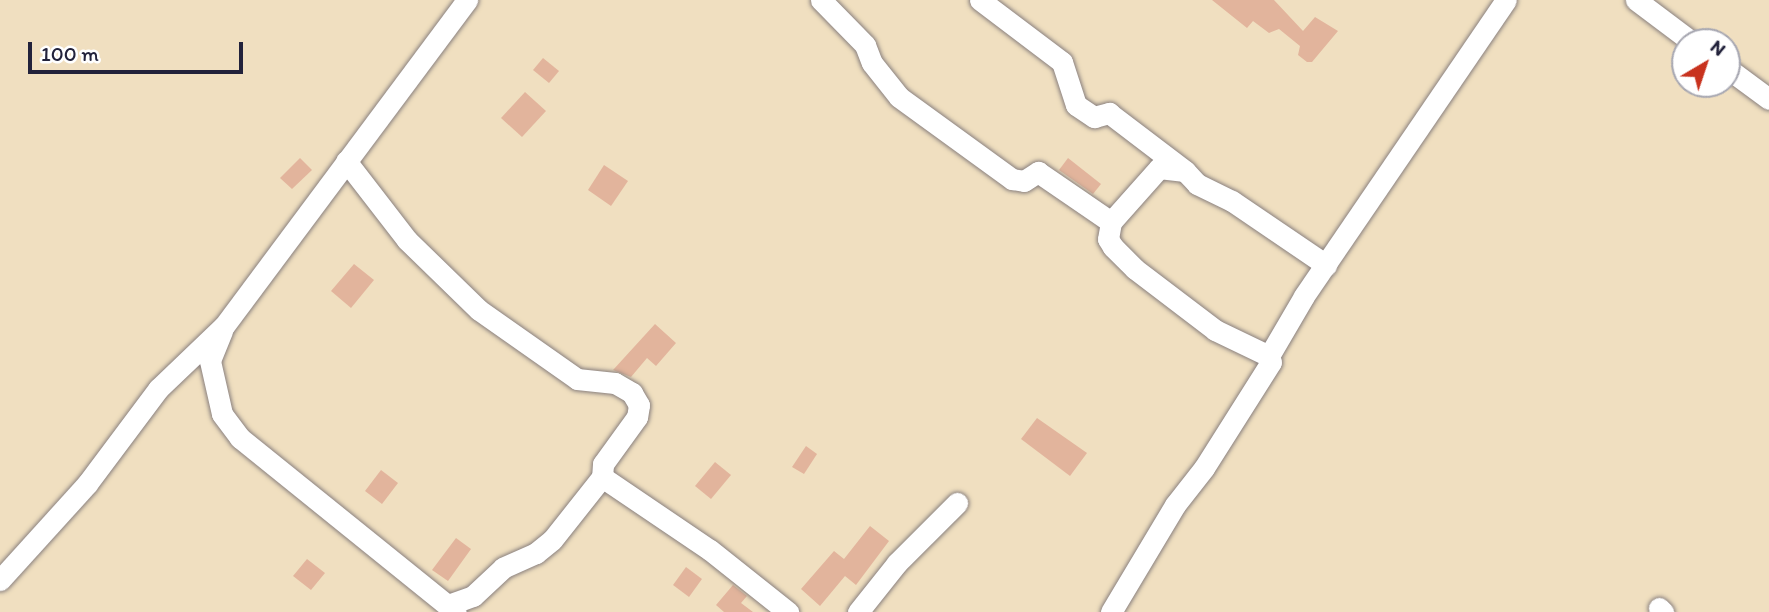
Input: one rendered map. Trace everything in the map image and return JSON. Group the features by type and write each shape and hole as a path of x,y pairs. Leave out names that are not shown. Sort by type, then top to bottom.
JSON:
{"street":[{"path":"0,580 79,494 158,388 224,326 467,0"},
{"path":"821,0 865,44 872,63 899,97 1012,179 1024,181 1038,172 1111,222"},
{"path":"980,0 1062,62 1076,105 1094,117 1109,113 1185,171 1197,184 1232,201 1326,265"},
{"path":"1269,356 1326,265 1506,0"},
{"path":"1636,0 1673,28"},
{"path":"1741,78 1769,99"},
{"path":"224,326 210,361 222,414 240,438 452,609 472,596 503,568 536,553 579,510 602,477 608,454 637,416 639,405 632,393 615,383 577,379 479,310 407,240 346,161"},
{"path":"1111,612 1175,505 1225,437 1271,362 1269,356 1215,330 1135,269 1112,247 1111,222 1159,168 1185,171"},
{"path":"602,477 710,550 788,612"},
{"path":"858,612 897,563 957,503"}],"building":[{"path":"1212,0 1274,0 1303,31 1315,17 1338,31 1312,62 1307,62 1298,55 1300,46 1279,29 1269,33 1253,21 1247,28"},
{"path":"543,58 559,71 549,83 533,70"},
{"path":"525,92 546,111 522,137 501,118"},
{"path":"300,158 312,170 292,189 280,178"},
{"path":"1068,158 1101,184 1093,194 1059,170"},
{"path":"604,165 628,181 611,206 588,190"},
{"path":"354,264 374,280 351,308 331,291"},
{"path":"655,324 676,343 656,366 647,358 631,377 613,370"},
{"path":"1037,418 1087,453 1070,476 1021,439"},
{"path":"806,446 817,454 804,474 792,467"},
{"path":"715,462 731,475 711,499 695,486"},
{"path":"381,470 398,483 382,504 365,491"},
{"path":"870,526 889,541 856,585 845,576 820,606 801,589 834,551 844,559"},
{"path":"456,538 471,549 448,581 432,570"},
{"path":"307,559 325,573 311,590 293,576"},
{"path":"686,567 702,579 689,597 673,585"},
{"path":"733,585 747,596 741,603 753,612 724,612 716,605"}]}
